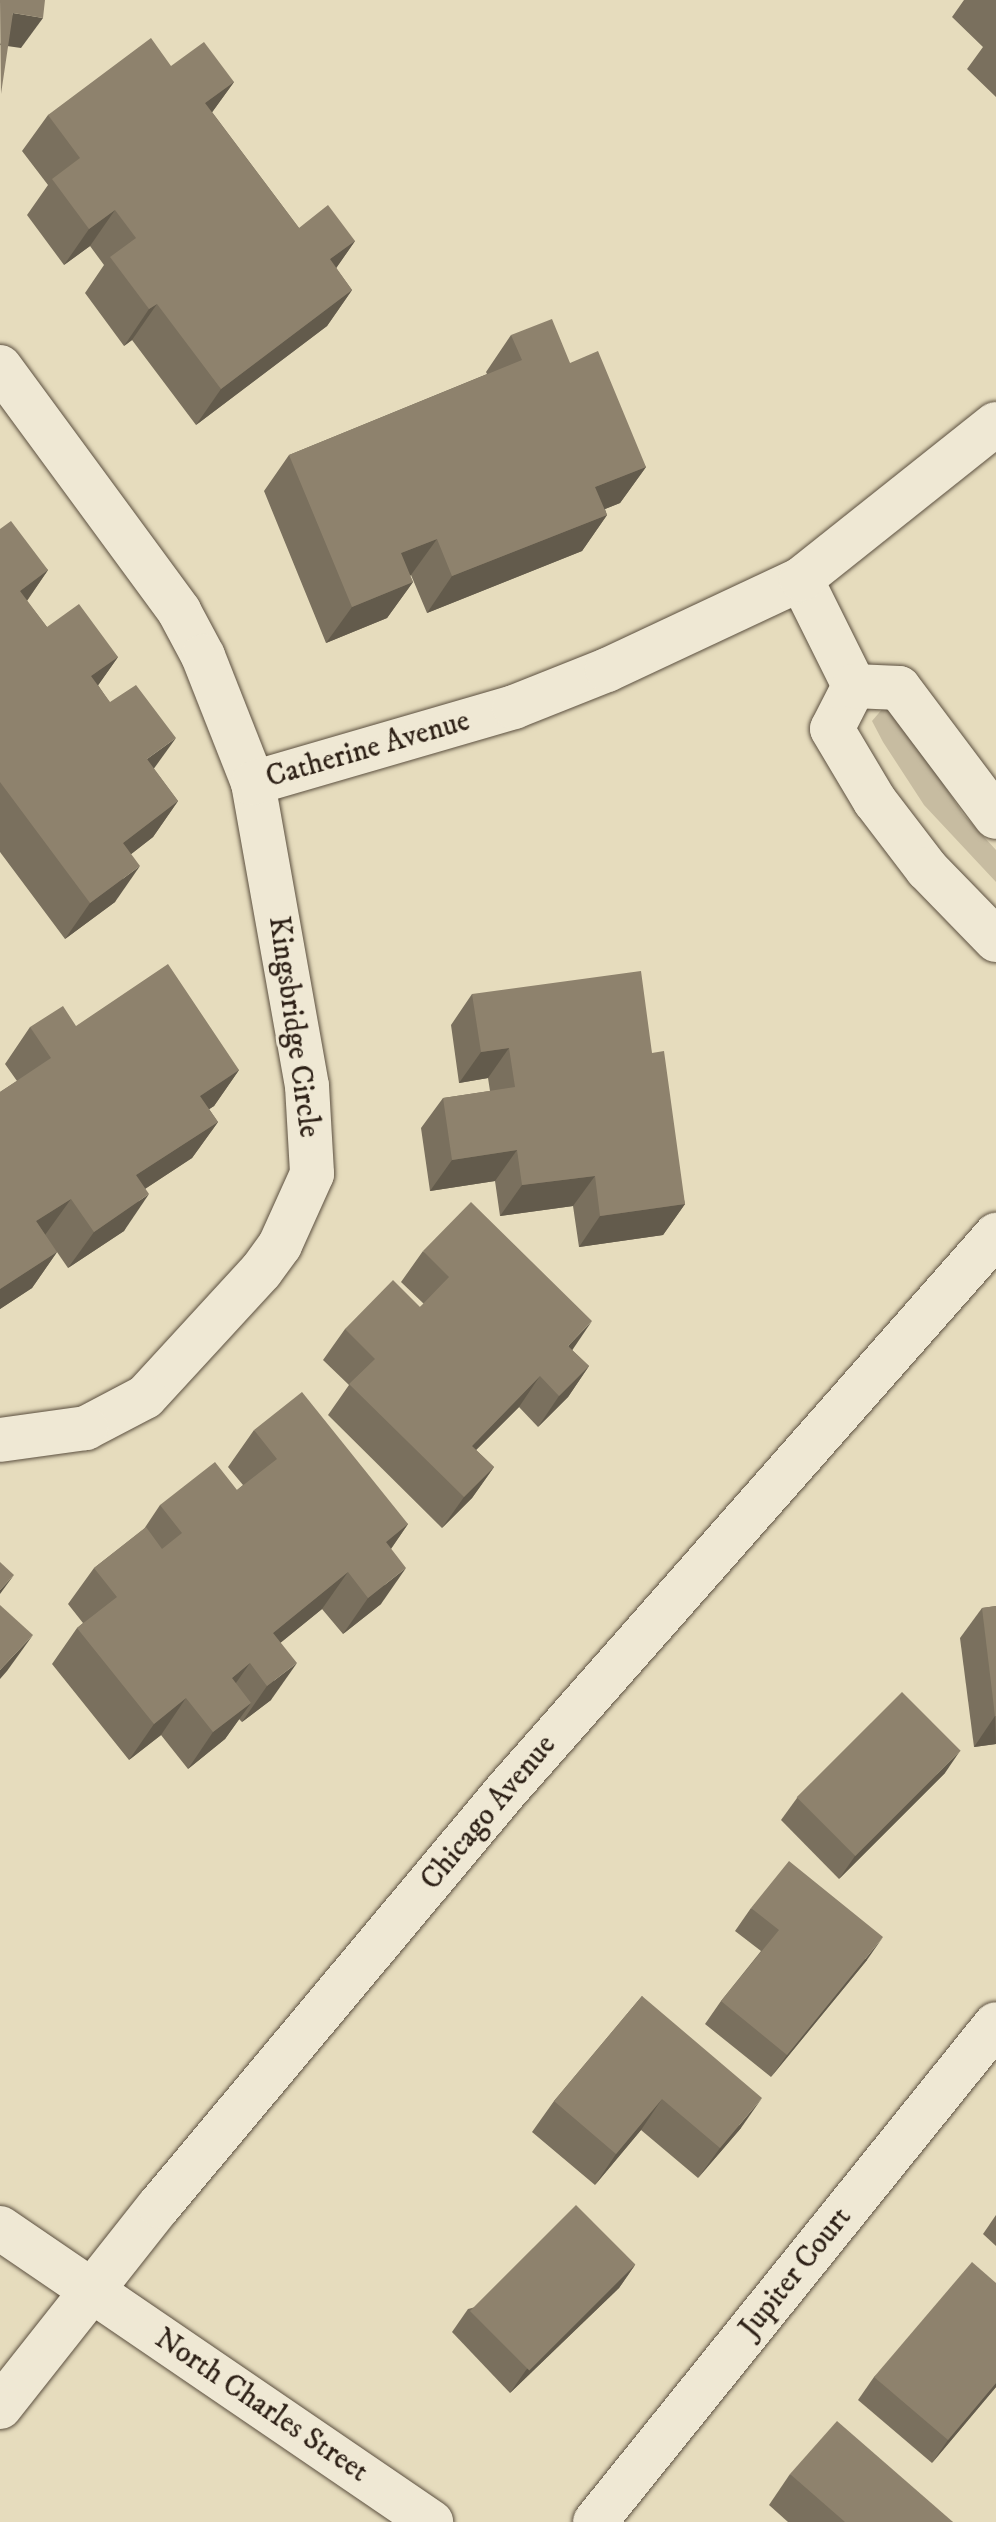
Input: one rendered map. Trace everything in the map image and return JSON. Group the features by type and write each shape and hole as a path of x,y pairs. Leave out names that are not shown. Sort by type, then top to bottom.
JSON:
{"street":[{"name":"Catherine Avenue","path":"0,367 179,611 203,656 253,783 514,707 607,670 801,579 996,424"},
{"path":"801,579 854,686"},
{"path":"854,686 899,688 996,817"},
{"path":"854,686 832,729 875,801 927,869 996,940"},
{"name":"Kingsbridge Circle","path":"0,1440 86,1428 145,1397 261,1271 280,1245 312,1174 307,1086 253,783"},
{"name":"Chicago Avenue","path":"0,2407 92,2289 505,1792 996,1235"},
{"name":"Jupiter Court","path":"595,2522 996,2024"},
{"name":"North Charles Street","path":"0,2228 431,2522"}],"shaded area":[{"path":"884,707 897,713 963,814 996,850 996,882 924,805 883,742 872,721"}],"building":[{"path":"0,0 45,0 43,18 13,13 1,94"},
{"path":"151,38 171,66 204,42 234,82 205,103 299,228 328,205 355,241 330,259 352,290 221,389 157,304 149,309 110,257 136,238 115,210 89,229 52,179 80,158 48,115"},
{"path":"552,319 570,363 598,351 646,467 595,487 607,515 452,576 437,539 401,553 413,582 352,607 289,455 522,360 511,335"},
{"path":"11,521 48,570 20,591 47,627 79,604 118,657 91,676 110,702 136,685 176,738 147,759 178,801 123,843 140,866 90,903 0,782 0,529"},
{"path":"168,964 239,1070 200,1096 218,1122 136,1175 149,1194 94,1232 71,1199 36,1221 57,1252 0,1289 0,1092 51,1058 30,1027 63,1006 76,1026"},
{"path":"641,971 652,1053 664,1051 685,1204 600,1216 595,1176 522,1185 517,1150 452,1160 443,1098 515,1087 509,1048 481,1052 472,994"},
{"path":"471,1202 592,1321 568,1346 589,1366 559,1396 540,1376 472,1446 494,1467 464,1497 349,1384 375,1359 345,1329 393,1280 420,1307 449,1277 423,1251"},
{"path":"302,1392 408,1524 386,1542 406,1568 368,1598 348,1572 273,1633 297,1663 267,1686 250,1663 232,1678 251,1703 213,1732 186,1698 154,1724 77,1628 117,1597 94,1568 146,1527 162,1549 182,1533 160,1505 215,1462 237,1490 277,1459 254,1430"},
{"path":"0,1562 14,1575 0,1590"},
{"path":"0,1605 33,1635 0,1670"},
{"path":"996,1606 996,1716 995,1716 982,1608"},
{"path":"902,1692 961,1751 855,1856 797,1797"},
{"path":"789,1861 883,1937 787,2055 721,2001 779,1930 751,1908"},
{"path":"642,1996 762,2098 720,2148 662,2099 616,2154 554,2101"},
{"path":"576,2205 635,2264 529,2370 470,2311"},
{"path":"972,2262 996,2283 996,2383 948,2440 874,2377"},
{"path":"837,2421 953,2522 845,2522 790,2474"}]}
